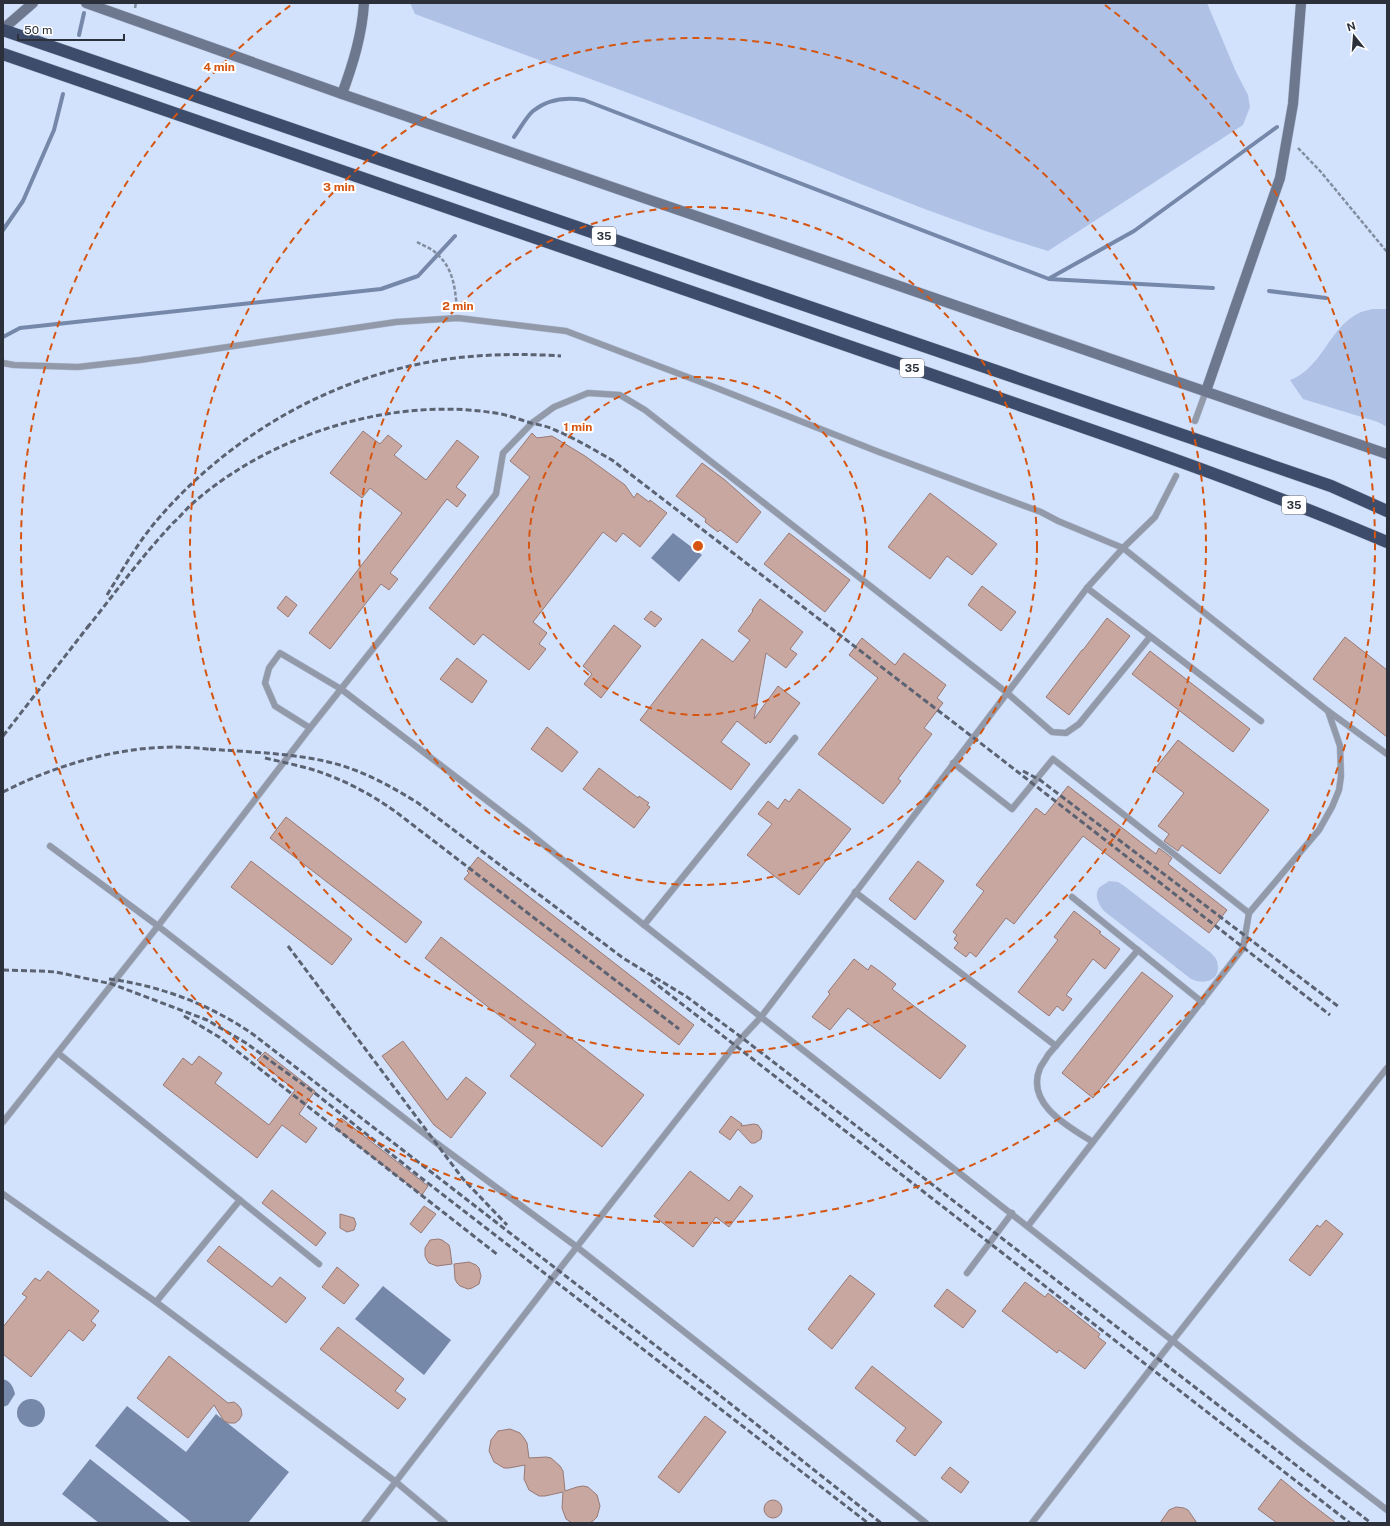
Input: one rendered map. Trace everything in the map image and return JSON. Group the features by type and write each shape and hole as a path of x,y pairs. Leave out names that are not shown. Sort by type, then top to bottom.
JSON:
{"highway":[{"name":"35","path":"3,29 1269,464 1331,486 1387,511"},
{"name":"35","path":"3,54 625,267 1200,468 1387,542"}],"street":[{"path":"3,29 33,3"},
{"path":"86,3 342,94 1387,454"},
{"path":"342,94 358,42 363,19 364,3"},
{"path":"1206,391 1280,178 1293,104 1301,3"}],"lane":[{"path":"3,363 14,365 78,367 148,359 396,322 458,318 566,331 879,452 1041,512 1058,521 1123,548 1328,711 1387,754"},
{"path":"1195,421 1206,391"},
{"path":"3,1122 158,926 310,728 496,494 503,453 538,419 554,407 588,393 620,395 645,410 1006,692 1052,732 1066,733 1079,724 1150,637"},
{"path":"364,1523 735,1045 761,1017 1006,692 1087,588 1123,548 1155,517 1176,476"},
{"path":"1087,588 1261,721"},
{"path":"310,728 275,706 265,683 269,668 280,653 341,689 528,832 644,925 1012,1213 1300,1443 1387,1510"},
{"path":"1028,1226 1243,948 1249,913 1319,830 1332,807 1339,790 1341,776 1340,746 1328,711"},
{"path":"644,925 795,738"},
{"path":"953,763 1012,809 1053,759 1249,913"},
{"path":"50,846 158,926 434,1142 577,1247 926,1523"},
{"path":"855,892 1056,1046"},
{"path":"1072,897 1202,1002"},
{"path":"1093,1142 1052,1114 1041,1099 1037,1085 1040,1069 1056,1046 1138,950"},
{"path":"58,1053 319,1264"},
{"path":"1032,1523 1387,1068"},
{"path":"3,1194 156,1302 396,1482 445,1523"},
{"path":"156,1302 240,1200"},
{"path":"967,1273 1012,1213"}],"path":[{"path":"1286,143 1298,148 1321,172 1387,252"},
{"path":"417,242 438,254 449,268 455,286 458,318"}],"shaded area":[{"path":"410,3 1207,3 1236,72 1248,95 1250,107 1243,125 1048,251 1011,240 939,214 673,110 415,14"},
{"path":"1373,309 1387,309 1387,427 1378,422 1303,399 1290,380 1311,366 1341,327 1350,318 1361,312"},
{"path":"673,533 702,555 679,582 651,558"},
{"path":"1109,881 1118,882 1123,885 1211,953 1216,959 1218,967 1215,976 1209,981 1204,982 1191,979 1104,911 1100,906 1097,893 1100,887"},
{"path":"383,1286 451,1340 424,1375 355,1319"},
{"path":"3,1379 11,1384 15,1394 8,1405 3,1407"},
{"path":"31,1399 41,1403 45,1413 41,1423 31,1427 21,1423 17,1413 21,1403"},
{"path":"127,1406 186,1452 216,1414 289,1472 248,1523 192,1523 95,1446"},
{"path":"90,1459 171,1523 99,1523 62,1494"}],"building":[{"path":"363,431 380,444 388,435 402,446 394,455 426,480 457,440 479,457 456,487 466,495 457,507 447,499 390,573 398,579 389,590 381,584 330,649 309,633 402,513 370,488 362,498 330,473"},
{"path":"532,433 537,438 552,436 585,456 625,485 634,498 637,493 649,502 650,500 667,513 640,547 623,533 616,542 603,532 533,622 547,633 539,644 546,649 529,670 483,634 474,645 429,608 530,477 510,461"},
{"path":"702,463 725,480 761,512 737,543 720,530 718,532 705,522 706,519 676,496"},
{"path":"930,493 997,544 972,575 947,556 930,579 888,547"},
{"path":"789,533 850,580 825,612 764,564"},
{"path":"982,586 1016,612 1001,631 968,605"},
{"path":"286,596 297,605 288,617 277,608"},
{"path":"760,599 803,632 790,649 797,654 786,668 766,653 754,719 778,686 800,703 770,743 768,741 766,744 737,721 721,742 750,764 731,790 640,720 702,639 733,662 750,640 738,631"},
{"path":"651,611 662,619 655,627 644,619"},
{"path":"1107,618 1130,636 1069,715 1046,697"},
{"path":"614,625 641,646 601,698 584,684 592,674 583,666"},
{"path":"1345,637 1387,670 1387,737 1313,679"},
{"path":"862,638 895,665 904,653 946,685 937,698 943,703 924,728 932,734 898,779 901,781 883,804 818,754 878,678 849,655"},
{"path":"1150,651 1250,729 1233,752 1132,674"},
{"path":"457,658 487,681 472,703 440,679"},
{"path":"547,727 578,752 562,772 531,749"},
{"path":"1178,740 1269,810 1220,874 1182,845 1178,851 1164,841 1169,834 1158,826 1184,793 1154,770"},
{"path":"599,768 638,798 639,796 649,803 647,805 650,807 634,828 583,789"},
{"path":"1068,786 1156,854 1159,848 1172,858 1168,864 1227,910 1209,933 1083,836 1014,924 1006,918 976,957 970,952 966,957 954,948 958,943 954,939 957,935 953,932 984,891 976,885 1036,808 1045,815"},
{"path":"799,789 851,829 799,895 747,855 772,824 758,814 768,801 778,809 785,799 789,802"},
{"path":"286,817 422,922 406,943 270,838"},
{"path":"478,857 694,1025 679,1045 464,879 469,873 467,871"},
{"path":"251,861 352,939 332,965 231,887"},
{"path":"918,861 944,881 915,920 889,899"},
{"path":"1074,911 1120,949 1105,969 1093,959 1066,995 1072,999 1063,1011 1057,1006 1049,1016 1018,992 1058,940 1054,937"},
{"path":"441,937 644,1095 602,1147 510,1076 536,1044 425,958"},
{"path":"854,959 868,970 871,965 882,973 896,984 892,989 966,1046 940,1079 848,1008 830,1030 812,1017 830,994 828,992"},
{"path":"1142,972 1173,996 1093,1098 1062,1073"},
{"path":"403,1041 447,1100 466,1077 486,1093 451,1138 434,1125 382,1056"},
{"path":"265,1052 315,1091 299,1114 317,1128 306,1143 282,1125 257,1158 163,1085 183,1058 192,1065 199,1056 222,1073 215,1083 269,1125 295,1090 257,1060"},
{"path":"731,1116 742,1124 741,1126 754,1124 758,1125 762,1131 761,1139 755,1143 751,1143 738,1129 730,1140 719,1132"},
{"path":"341,1118 428,1186 422,1195 334,1127"},
{"path":"690,1171 729,1201 740,1186 753,1196 729,1227 716,1217 693,1247 654,1216"},
{"path":"272,1190 326,1233 316,1246 262,1203"},
{"path":"424,1206 436,1214 421,1233 410,1224"},
{"path":"340,1214 354,1218 356,1224 354,1230 347,1232 340,1228"},
{"path":"1326,1220 1343,1234 1310,1276 1289,1260 1317,1225 1320,1227"},
{"path":"438,1239 449,1245 452,1264 437,1266 429,1263 427,1260 425,1256 425,1248 430,1240"},
{"path":"219,1246 272,1287 280,1277 306,1298 286,1323 207,1261"},
{"path":"469,1262 479,1268 481,1276 479,1284 468,1289 457,1283 455,1279 454,1264"},
{"path":"337,1267 359,1285 344,1304 322,1287"},
{"path":"48,1271 99,1311 91,1321 96,1325 83,1341 69,1330 31,1377 3,1354 3,1327 27,1297 22,1294 35,1278 40,1281"},
{"path":"850,1275 875,1294 832,1349 808,1329"},
{"path":"1025,1282 1045,1297 1048,1293 1100,1334 1098,1337 1106,1343 1085,1369 1059,1350 1057,1353 1002,1311"},
{"path":"947,1289 976,1311 963,1328 934,1306"},
{"path":"338,1327 404,1379 395,1391 406,1399 398,1409 320,1349"},
{"path":"169,1356 228,1403 234,1402 238,1405 241,1409 242,1415 239,1420 235,1423 224,1421 214,1405 188,1438 137,1398"},
{"path":"872,1366 942,1422 915,1456 896,1441 906,1428 855,1388"},
{"path":"705,1416 726,1432 679,1493 658,1477"},
{"path":"510,1429 520,1433 524,1438 527,1443 529,1458 551,1458 560,1466 563,1471 565,1491 583,1486 588,1487 597,1495 600,1506 597,1517 593,1521 589,1523 572,1523 566,1519 562,1508 563,1492 539,1496 529,1490 524,1479 525,1465 504,1468 494,1462 489,1451 491,1440 498,1431"},
{"path":"950,1467 969,1482 961,1493 941,1478"},
{"path":"1281,1479 1336,1523 1277,1523 1258,1509"},
{"path":"769,1500 777,1500 782,1505 780,1516 777,1518 769,1518 764,1513 764,1505"},
{"path":"1176,1507 1188,1510 1197,1523 1160,1523 1169,1510"}],"waterway":[{"path":"79,35 84,13"},
{"path":"3,230 23,201 54,130 63,94"},
{"path":"514,137 528,116 539,107 551,101 557,100 584,100 1049,279 1213,288"},
{"path":"1050,278 1134,231 1277,127"},
{"path":"3,337 20,328 381,289 418,276 455,236"},
{"path":"1269,291 1326,298"}],"railway":[{"path":"107,595 144,537 158,519 190,486 224,456 261,429 301,406 342,387 386,372 430,362 497,355 561,356"},
{"path":"87,628 150,548 193,503 225,478 260,457 298,439 338,425 378,415 420,410 461,409 501,414 546,427 562,433 612,460 996,755 1330,1015"},
{"path":"3,736 90,624"},
{"path":"3,792 53,770 106,755 160,747 187,747 214,750"},
{"path":"210,749 282,754 335,764 369,776 418,803 623,958 687,997 741,1037 1371,1523"},
{"path":"265,758 305,767 328,775 355,787 388,806 679,1029"},
{"path":"1023,771 1040,780 1339,1007"},
{"path":"288,946 463,1179 507,1225"},
{"path":"3,970 56,972 112,984 207,1020 246,1043 316,1094 420,1177 868,1523"},
{"path":"109,979 148,986 185,998 238,1024 254,1035 713,1390 881,1523"},
{"path":"651,980 1350,1523"},
{"path":"184,1016 219,1037 498,1255"}]}
